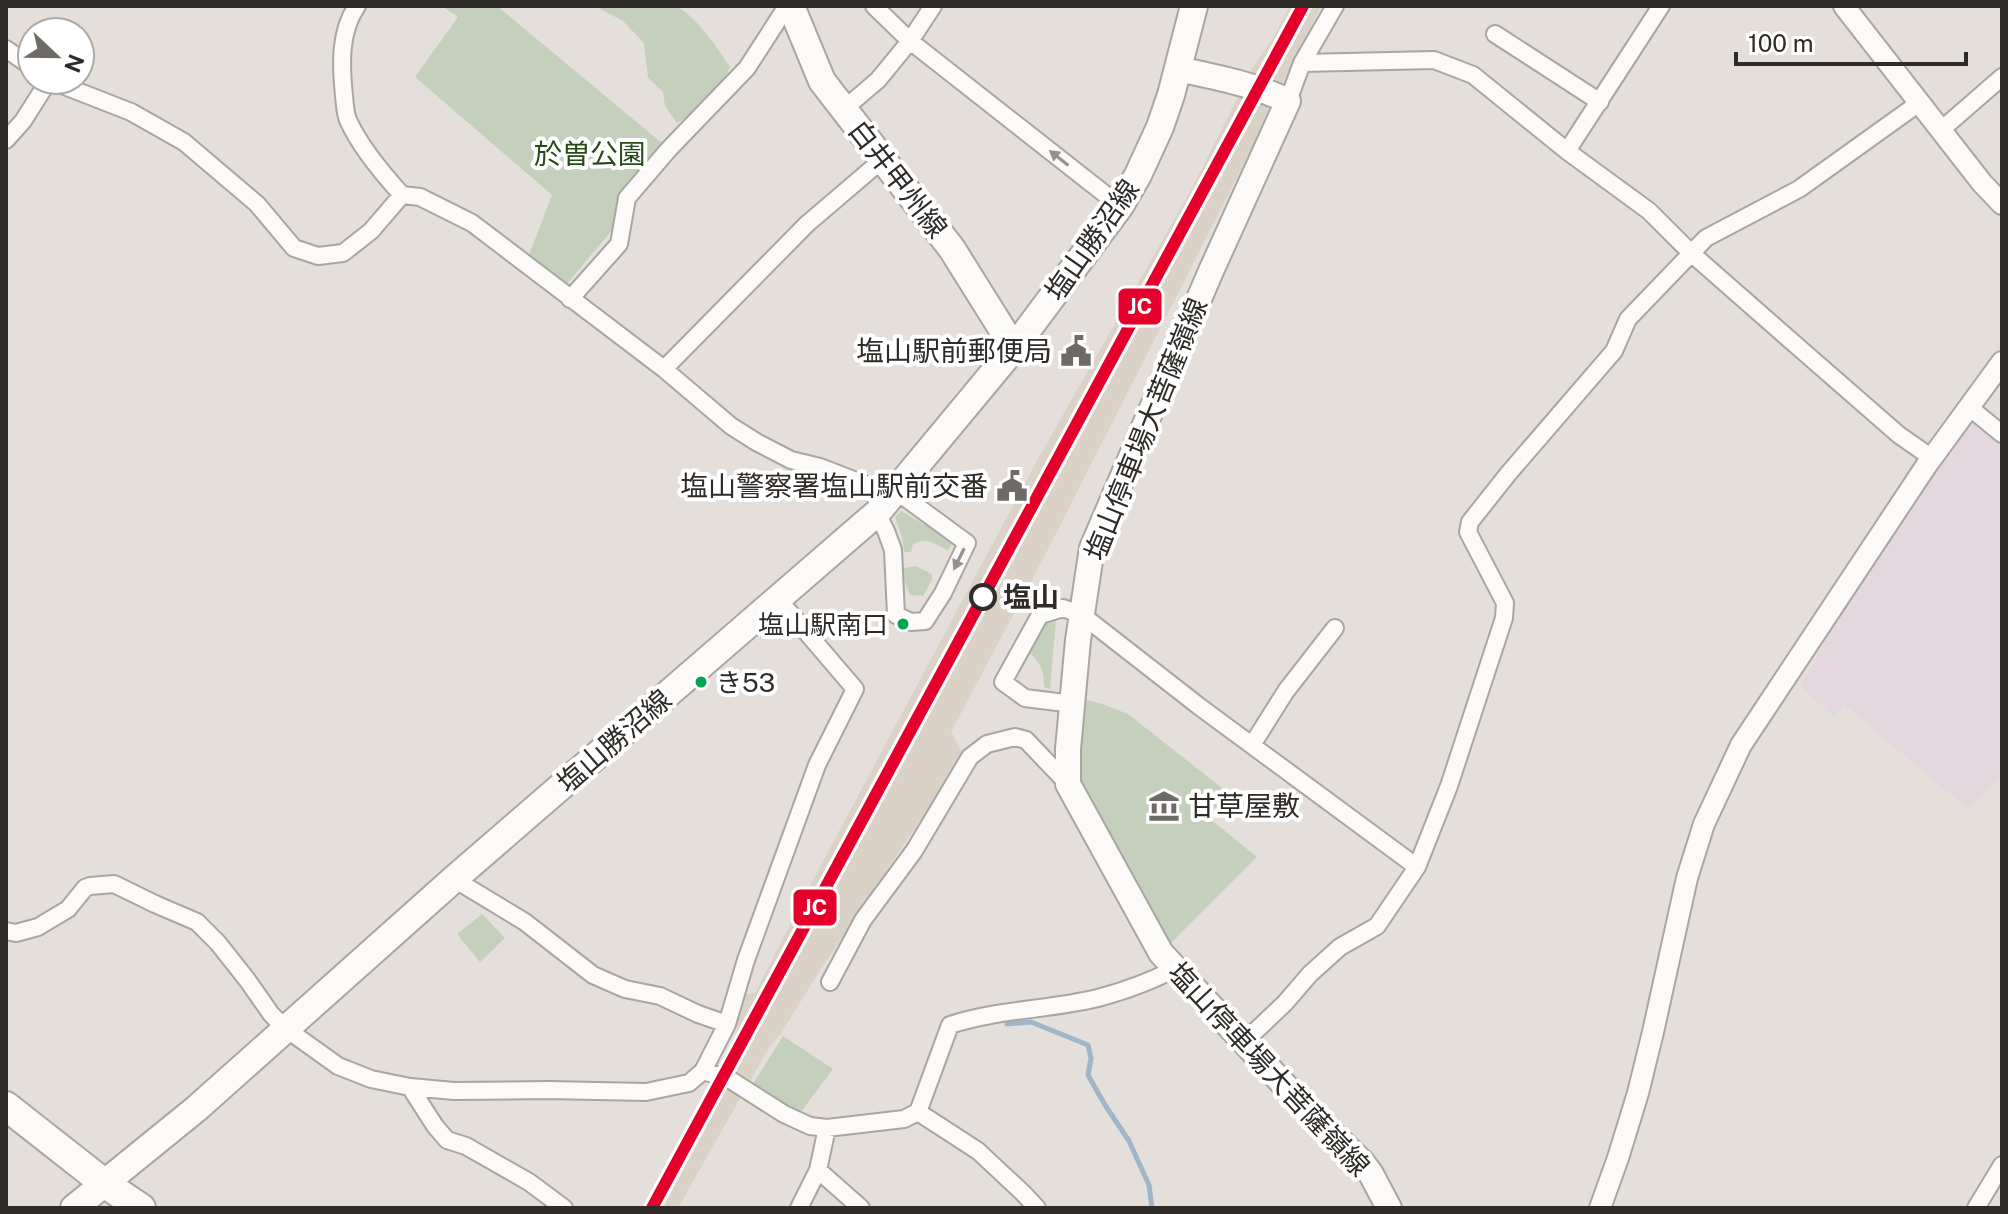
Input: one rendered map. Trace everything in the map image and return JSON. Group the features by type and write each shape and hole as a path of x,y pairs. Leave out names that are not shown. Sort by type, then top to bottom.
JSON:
{"highway":[{"path":"6,1106 141,1208"}],"main road":[{"name":"白井甲州線","path":"789,6 822,81 952,249 1014,348"},
{"name":"塩山勝沼線","path":"74,1208 196,1109 454,879 888,501 1014,348 1120,206 1160,127 1194,6"},
{"path":"1178,69 1233,80 1288,101"},
{"name":"塩山停車場大菩薩嶺線","path":"1288,101 1092,548 1068,749 1068,784 1161,953 1304,1106 1362,1162 1389,1208"}],"street":[{"path":"357,6 350,17 343,41 342,72 347,118 374,163 402,195 420,197 472,223 664,369 731,426 758,443 791,460 820,467 864,484 888,501 967,543 943,593 925,621 911,622 896,615 893,550 886,531 888,501"},
{"path":"570,299 619,244 627,198 747,68 789,6"},
{"path":"874,6 910,41 1120,206"},
{"path":"844,109 878,80 910,41 933,6"},
{"path":"1288,101 1302,63 1335,6"},
{"path":"1567,151 1661,6"},
{"path":"1844,6 1982,183 2002,204"},
{"path":"1495,34 1600,102"},
{"path":"1302,63 1434,60 1473,75 1567,151 1649,211 1691,253 1899,435 1932,458"},
{"path":"1941,130 2002,77"},
{"path":"6,140 39,96"},
{"path":"90,96 131,112 184,142 257,204 294,248 318,256 343,253 371,231 402,195"},
{"path":"1244,1042 1340,947 1377,926 1417,867 1449,786 1504,618 1505,603 1468,532 1470,522 1614,351 1628,319 1706,238 1799,189 1919,103"},
{"path":"664,369 807,224 882,160"},
{"path":"1600,1208 1638,1093 1687,878 1704,824 1741,745 1932,458 2002,362"},
{"path":"1969,407 2002,434"},
{"path":"6,931 16,933 38,927 68,909 85,888 114,884 197,922 218,943 285,1028 338,1066 371,1079 454,1091 646,1092 689,1083 703,1071 727,1024 746,960 817,765 855,689 778,599"},
{"path":"1073,704 1025,698 1003,682 1040,615 1063,608 1082,615 1200,707 1417,867"},
{"path":"1252,745 1286,691 1335,628"},
{"path":"830,982 863,920 914,851 970,757 987,744 1015,737 1026,740 1068,784"},
{"path":"454,879 525,922 593,975 625,989 660,996 727,1024"},
{"path":"703,1071 729,1079 760,1100 810,1126 827,1128 904,1119 918,1112 950,1025 976,1016 1097,998 1152,980 1174,969"},
{"path":"410,1087 447,1140 466,1146 529,1182 564,1208"},
{"path":"918,1112 978,1151 1037,1208"},
{"path":"799,1208 818,1170 827,1128"},
{"path":"1976,1208 2002,1165"},
{"path":"818,1170 861,1208"}],"shaded area":[{"path":"1290,6 1321,6 1043,559 951,732 964,755 770,1046 678,1208 644,1208 737,1031 743,995 755,993 1039,457 1191,190 1244,80 1273,38"},
{"path":"1969,407 2002,434 2002,776 1968,809 1844,704 1834,717 1800,685 1926,466"}],"green space":[{"name":"於曽公園","path":"442,6 497,6 669,149 624,216 560,292 526,263 552,195 415,77 458,17"},
{"path":"595,6 677,6 700,26 730,67 715,93 695,112 677,123 665,106 663,92 648,78 644,43 623,21"},
{"path":"901,511 953,541 948,551 923,541 913,544 911,552 904,552 895,517"},
{"path":"916,566 932,574 923,596 910,595 904,579 904,568"},
{"path":"1046,619 1056,619 1050,689 1044,687 1041,668 1029,652"},
{"path":"1075,697 1128,714 1227,792 1210,819 1257,857 1161,953 1074,798"},
{"path":"482,914 505,938 480,962 457,934"},
{"path":"783,1036 833,1069 800,1113 751,1087"}],"waterway":[{"path":"1007,1024 1031,1022 1088,1045 1091,1058 1088,1075 1129,1141 1149,1185 1152,1208"}],"transit line":[{"name":"JC","path":"652,1208 1303,6"}],"place":[{"name":"塩山駅前郵便局","path":"1076,351"},
{"name":"塩山警察署塩山駅前交番","path":"1012,486"},
{"name":"塩山","path":"983,597"},
{"name":"塩山駅南口","path":"903,624"},
{"name":"き53","path":"701,682"},
{"name":"甘草屋敷","path":"1164,806"}]}
